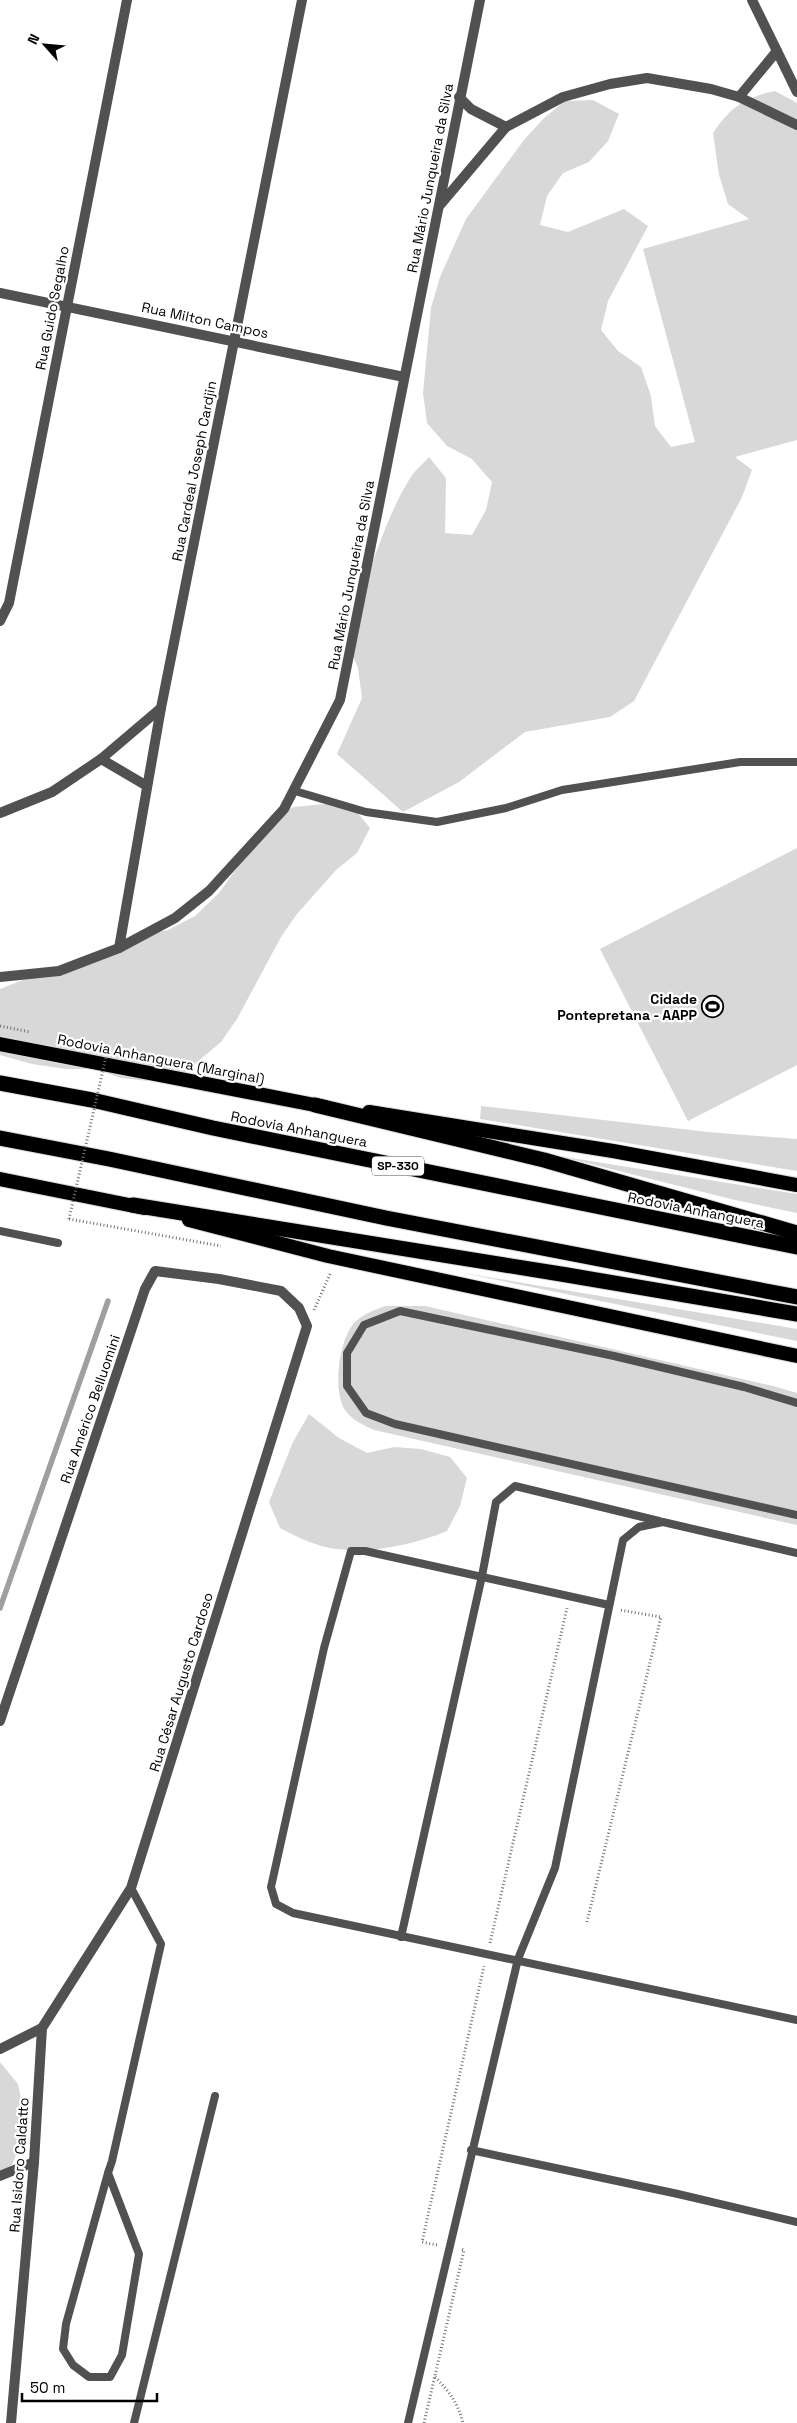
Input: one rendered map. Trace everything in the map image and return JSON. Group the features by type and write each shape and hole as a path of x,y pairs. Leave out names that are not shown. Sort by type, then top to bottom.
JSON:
{"highway":[{"name":"Rodovia Anhanguera (Marginal)","path":"0,1044 315,1105 442,1123 797,1185"},
{"name":"Rodovia Anhanguera","path":"0,1083 797,1247"},
{"path":"315,1105 544,1160 797,1233"},
{"path":"0,1138 109,1159 386,1218 797,1297"},
{"path":"0,1179 133,1205 797,1314"},
{"path":"133,1205 328,1256 797,1356"}],"street":[{"name":"Rua Guido Segalho","path":"0,620 8,603 126,0"},
{"name":"Rua Cardeal Joseph Cardjin","path":"119,948 161,708 302,0"},
{"name":"Rua Mário Junqueira da Silva","path":"0,977 59,971 119,948 175,918 209,891 284,809 340,700 480,0"},
{"path":"752,0 797,92"},
{"path":"739,97 777,51"},
{"path":"439,205 506,127 563,97 610,84 647,78 711,89 739,97 797,125"},
{"path":"460,97 471,109 506,127"},
{"name":"Rua Milton Campos","path":"0,293 234,340 404,377"},
{"path":"0,813 52,792 101,759 161,708"},
{"path":"101,759 147,786"},
{"name":"Rua Américo Belluomini","path":"0,1721 145,1289 155,1271 219,1279 281,1291 299,1308 307,1326"},
{"name":"Rua César Augusto Cardoso","path":"42,2028 131,1888 307,1326"},
{"path":"0,2049 42,2028"},
{"name":"Rua Isidoro Caldatto","path":"11,2423 34,2162 42,2028"},
{"path":"0,2176 34,2162"}],"lane":[{"path":"294,791 366,812 437,822 506,808 562,790 740,762 797,762"},
{"path":"0,1231 58,1243"},
{"path":"797,1403 744,1387 614,1356 400,1311 364,1325 347,1353 347,1386 366,1413 395,1424 797,1515"},
{"path":"402,1937 482,1576 496,1502 515,1486 797,1552"},
{"path":"408,2423 471,2150 518,1959 555,1868 623,1540 639,1527 663,1522"},
{"path":"609,1605 366,1551 351,1551 324,1648 271,1887 276,1904 293,1913 402,1937 518,1959 797,2020"},
{"path":"108,2172 139,2254 122,2355 110,2377 89,2377 73,2365 63,2348 66,2324 108,2172 161,1944 131,1888"},
{"path":"134,2423 215,2096"},
{"path":"471,2150 678,2194 797,2222"}],"path":[{"path":"108,1048 69,1220 228,1248"},
{"path":"307,1326 331,1272 323,1269"},
{"path":"435,2376 449,2391 459,2408 463,2423"}],"shaded area":[{"path":"775,91 797,103 797,440 735,457 752,470 742,497 634,701 610,717 525,732 459,782 403,812 337,754 362,698 358,668 347,642 390,517 411,477 429,457 446,478 445,533 472,535 486,510 492,482 472,459 447,446 427,423 423,393 431,308 440,277 466,219 524,140 544,118 565,101 593,100 619,114 608,141 589,162 563,173 547,196 540,225 568,232 624,209 648,226 608,301 601,330 618,351 641,367 651,396 655,426 671,447 695,442 643,249 749,219 728,204 719,175 713,133 726,116 739,105 754,97"},
{"path":"326,804 353,807 370,828 357,853 336,870 297,914 281,937 237,1019 221,1042 179,1077 148,1081 121,1078 95,1069 66,1069 32,1064 0,1055 0,989 86,955 113,949 140,936 168,930 195,916 219,893 236,869 249,844 268,822 293,807"},
{"name":"Cidade Pontepretana - AAPP","path":"797,848 797,1065 688,1121 600,949"},
{"path":"481,1106 708,1132 797,1139 797,1171 480,1119"},
{"path":"559,1156 797,1194 797,1213 735,1200"},
{"path":"458,1272 797,1329 797,1341"},
{"path":"386,1306 425,1306 797,1393 797,1525 374,1430 362,1424 348,1414 341,1401 338,1378 341,1352 349,1330 355,1322 366,1314"},
{"path":"309,1414 339,1438 367,1453 394,1447 421,1449 450,1457 467,1478 460,1506 447,1531 394,1547 351,1550 315,1544 280,1528 269,1502 293,1442"},
{"path":"0,2062 18,2084 22,2103 20,2144 12,2165 0,2176"}],"waterway":[{"path":"0,1608 108,1301"}],"place":[{"name":"Cidade Pontepretana - AAPP","path":"713,1007"}]}
